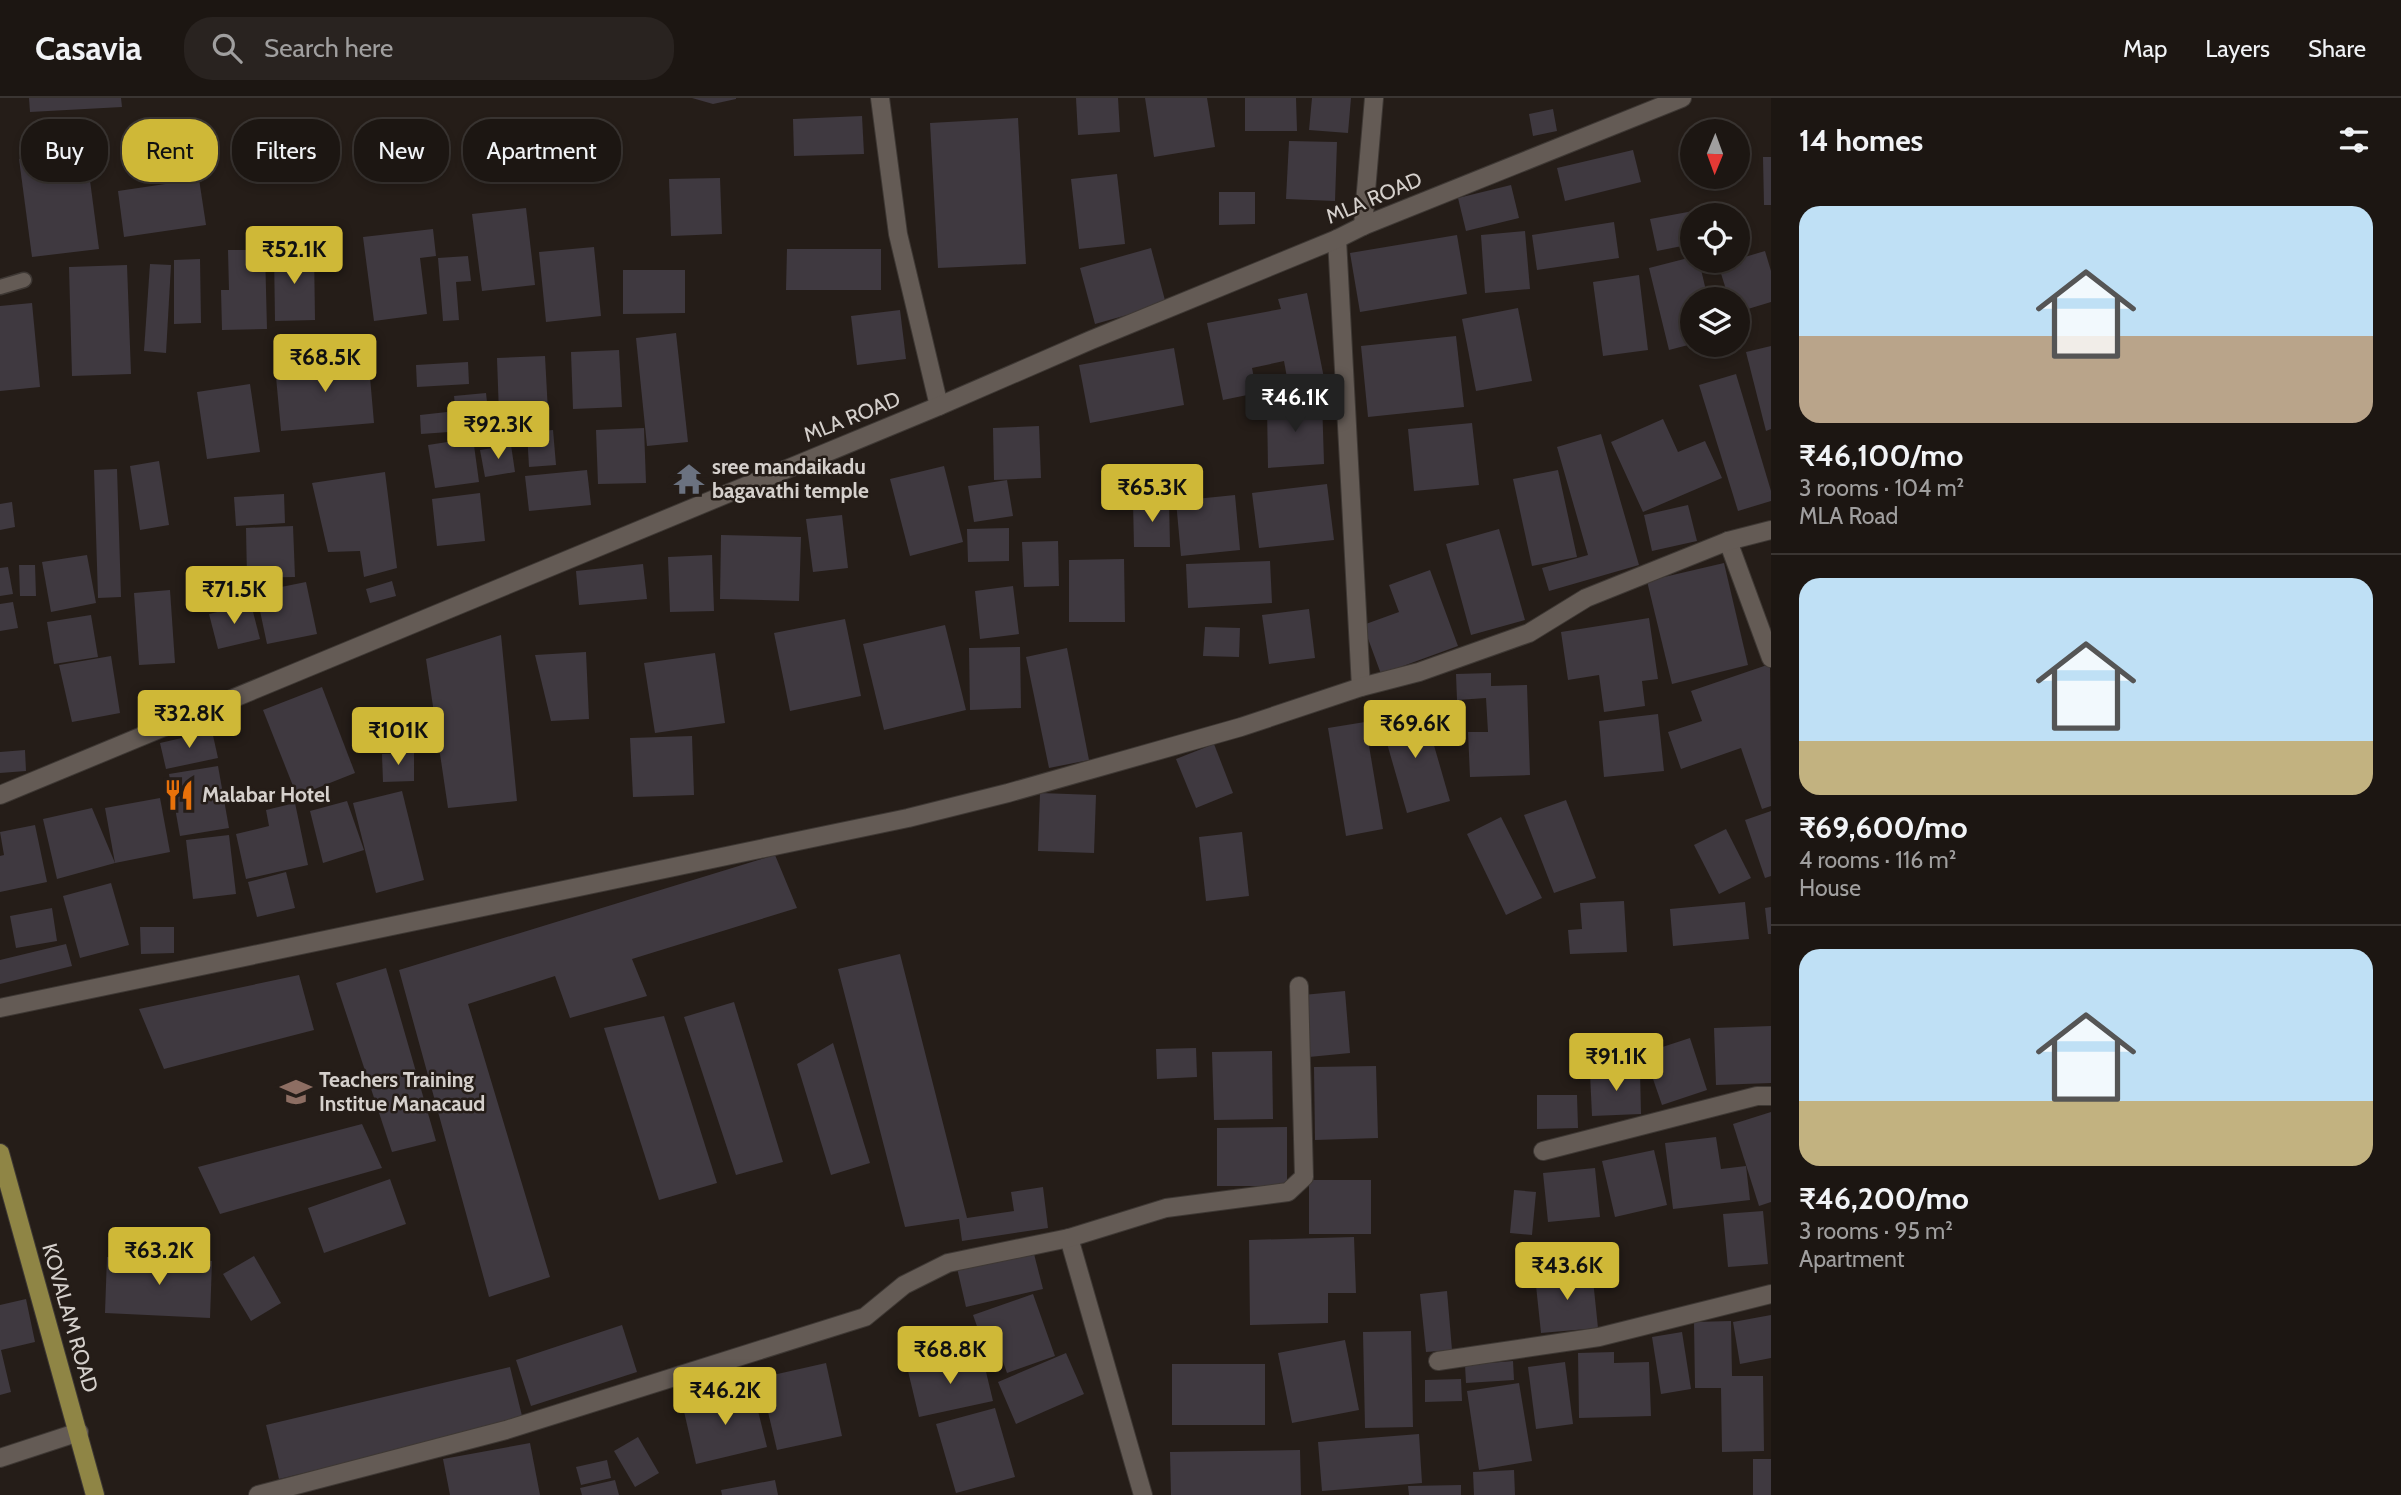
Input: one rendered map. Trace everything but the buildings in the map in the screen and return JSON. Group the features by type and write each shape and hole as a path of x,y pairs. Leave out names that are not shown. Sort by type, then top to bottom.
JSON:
{"main road":[{"name":"KOVALAM ROAD","path":"0,1153 95,1495"}],"street":[{"path":"880,98 898,234 939,406"},
{"path":"1363,226 1374,98"},
{"name":"MLA ROAD","path":"0,795 939,406 1363,226 1682,98"},
{"path":"1337,239 1361,687"},
{"path":"0,1008 908,818 1008,793 1241,727 1361,687 1419,672 1529,633 1586,598 1728,541 1771,530"},
{"path":"1728,541 1771,658"},
{"path":"258,1495 506,1430 865,1317 904,1286 948,1263 1069,1238 1166,1208 1288,1192 1304,1177 1299,986"},
{"path":"1543,1150 1757,1096 1771,1096"},
{"path":"1069,1238 1143,1495"},
{"path":"1438,1361 1599,1337 1771,1294"},
{"path":"0,1458 79,1432"}],"lane":[{"path":"0,287 24,280"}],"place":[{"name":"sree mandaikadu bagavathi temple","path":"689,479"},
{"name":"Malabar Hotel","path":"179,795"},
{"name":"Teachers Training Institue Manacaud","path":"296,1092"}]}
